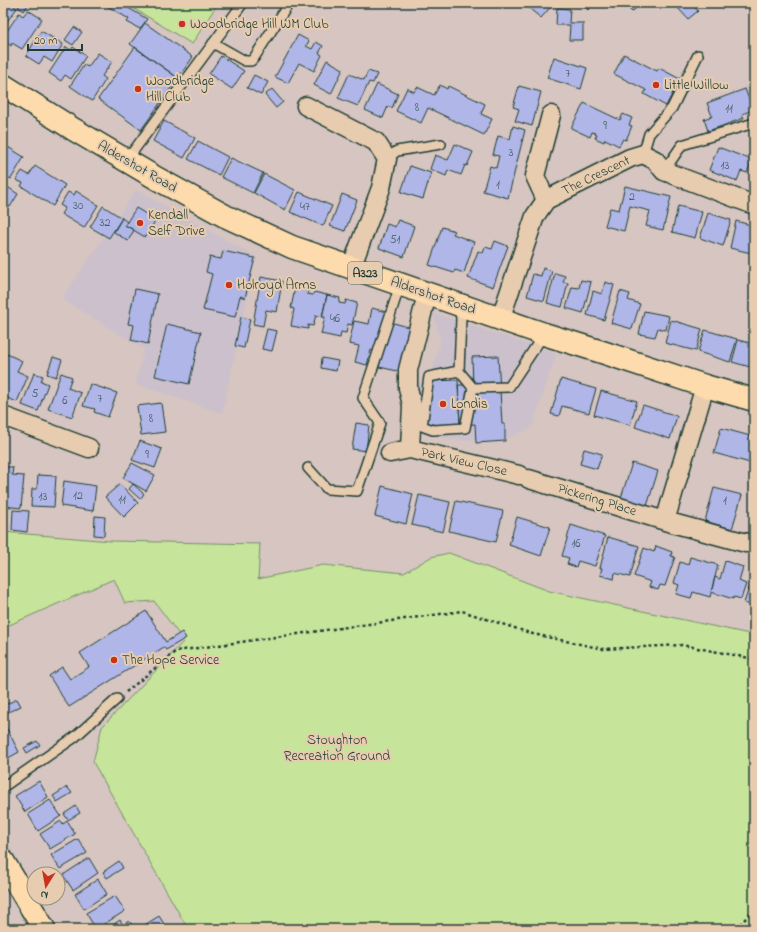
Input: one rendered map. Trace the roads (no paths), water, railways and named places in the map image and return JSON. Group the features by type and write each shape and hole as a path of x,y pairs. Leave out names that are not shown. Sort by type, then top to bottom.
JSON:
{"main road":[{"name":"Aldershot Road","path":"3,85 126,161 199,202 258,232 292,247 500,320 705,386 754,400"},
{"path":"3,861 44,929"}],"street":[{"path":"306,106 376,142 387,160 381,188 351,268"},
{"name":"The Crescent","path":"546,200 535,176 552,115"},
{"name":"The Crescent","path":"500,320 535,216 546,200 622,162 642,154 655,160 664,171 754,205"},
{"name":"Park View Close","path":"410,449 412,405 408,388 408,370 427,294"},
{"path":"665,521 705,386"},
{"path":"3,416 89,448"},
{"name":"Park View Close","path":"390,453 410,449 524,477"},
{"name":"Pickering Place","path":"524,477 665,521 746,543 754,542"}],"lane":[{"path":"126,161 243,3"},
{"path":"213,43 245,61 250,61 254,58 286,8"},
{"path":"642,154 649,134 672,108 698,55"},
{"path":"664,171 682,145 754,123"},
{"path":"387,160 397,150 441,144"},
{"path":"308,468 327,489 357,491 380,423 364,398 400,285"},
{"path":"458,304 461,318 459,371 473,388"},
{"path":"473,388 509,387 544,334"},
{"path":"459,371 429,377 422,426 433,430 465,428 473,388"},
{"path":"3,787 76,737 117,699"}],"place":[{"name":"Woodbridge Hill WM Club","path":"182,24"},
{"name":"Little Willow","path":"656,85"},
{"name":"Woodbridge Hill Club","path":"138,89"},
{"name":"Kendall Self Drive","path":"140,223"},
{"name":"Holroyd Arms","path":"229,285"},
{"name":"Londis","path":"443,404"},
{"name":"The Hope Service","path":"114,660"}],"park label":[{"name":"Stoughton Recreation Ground","path":"337,748"}]}
